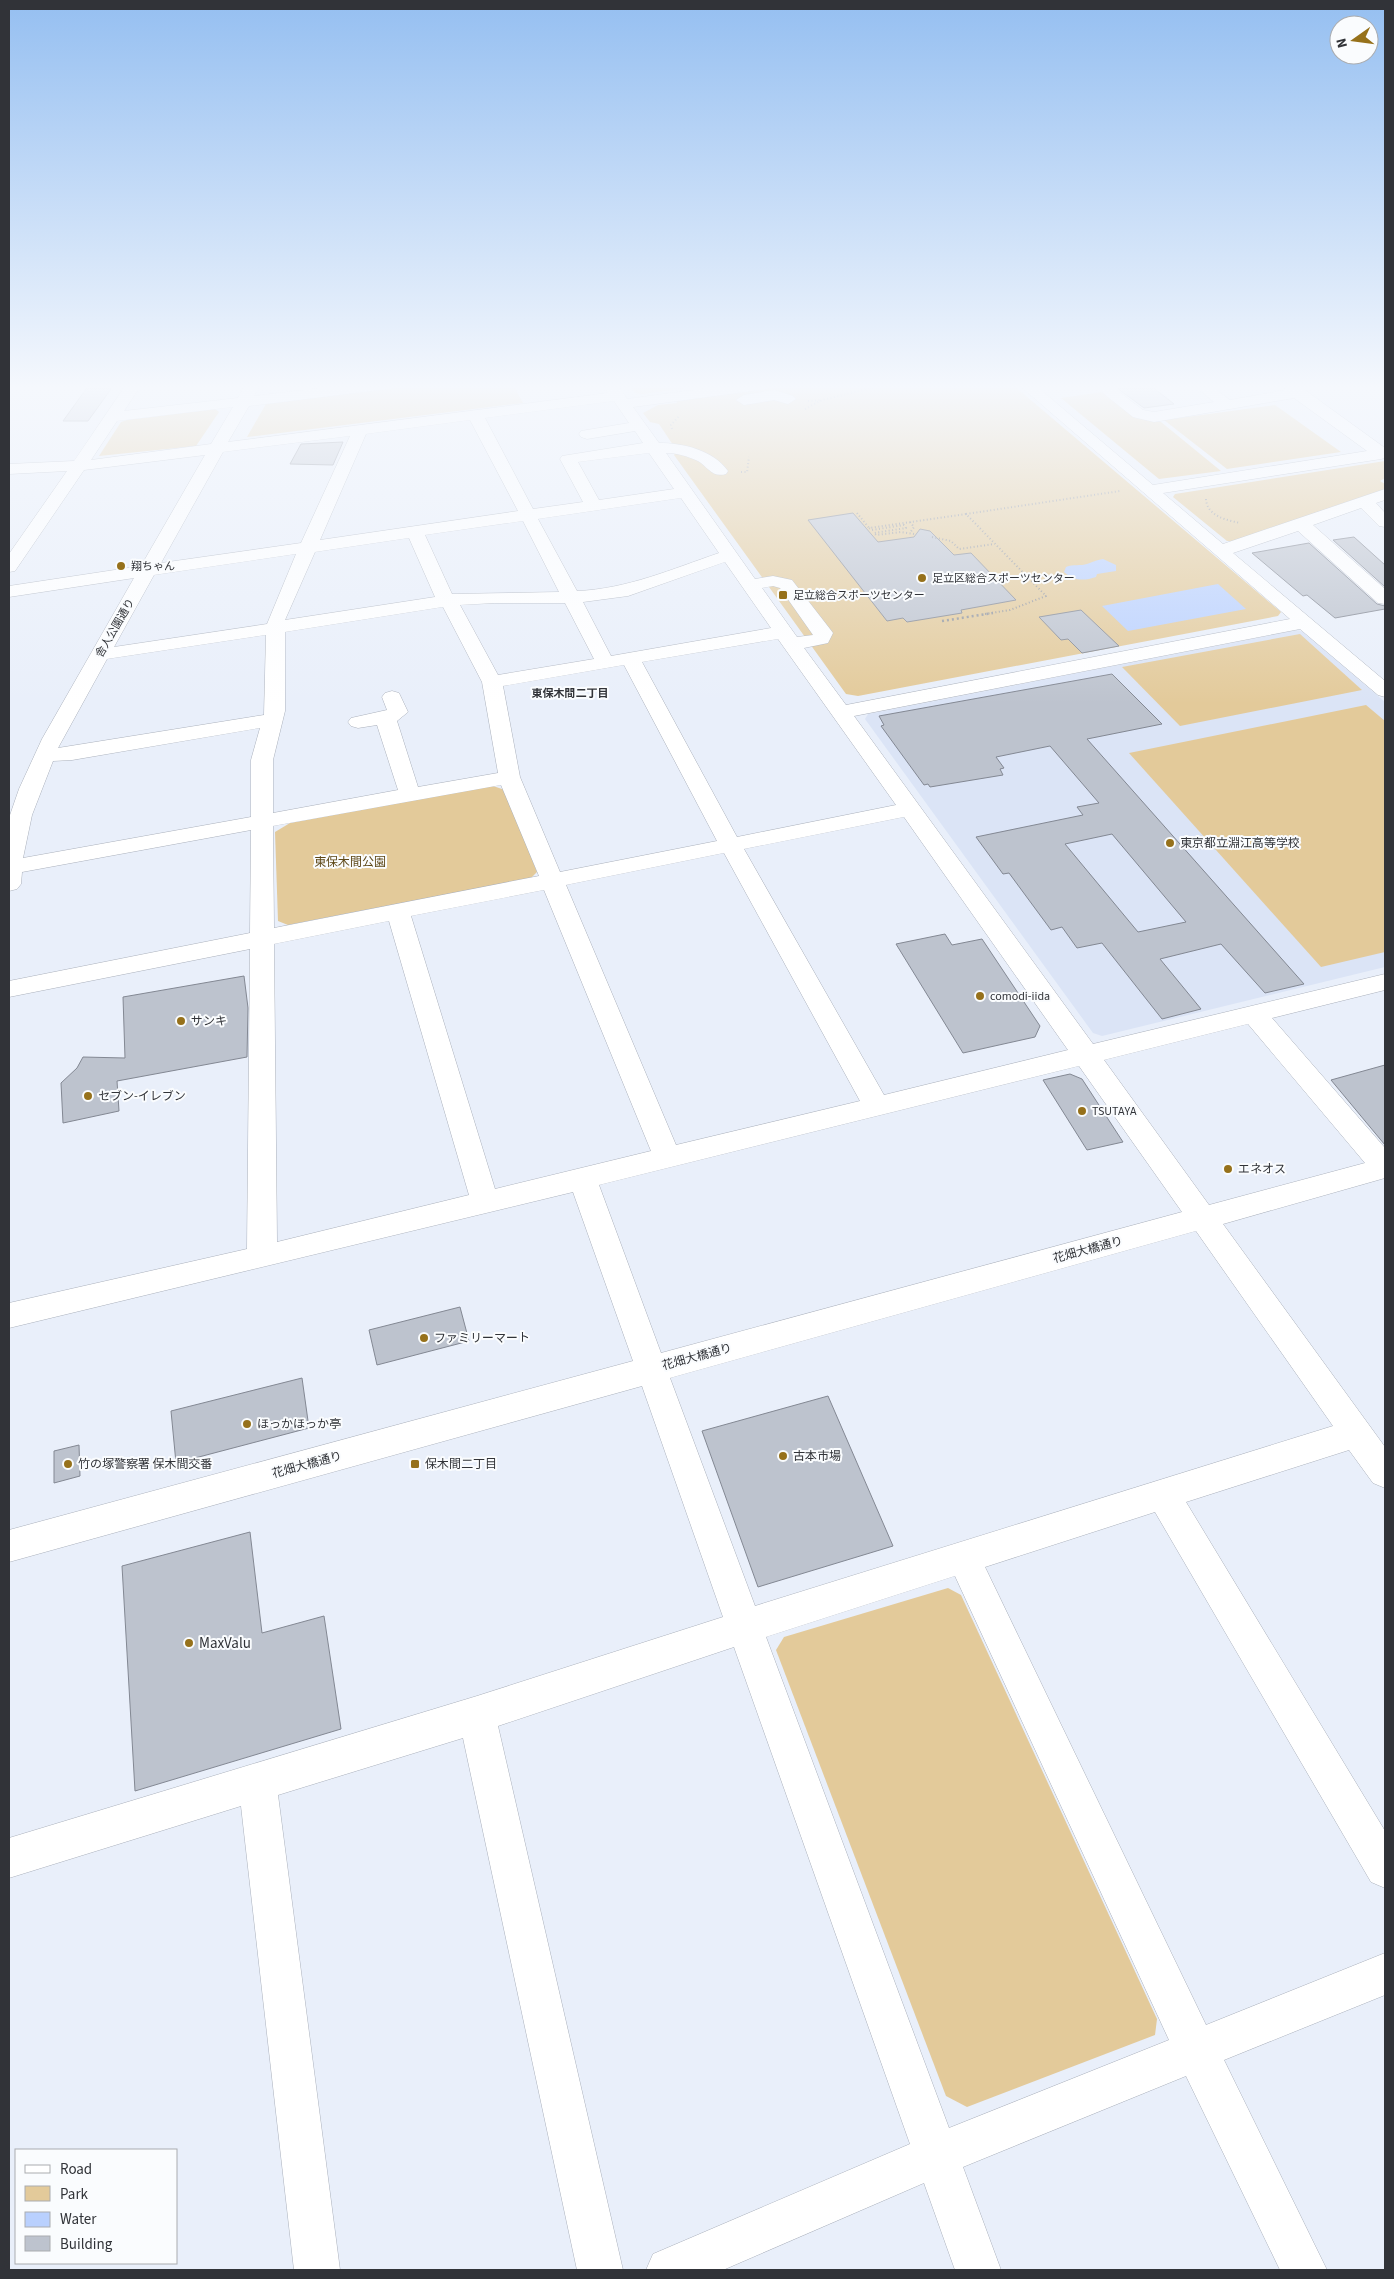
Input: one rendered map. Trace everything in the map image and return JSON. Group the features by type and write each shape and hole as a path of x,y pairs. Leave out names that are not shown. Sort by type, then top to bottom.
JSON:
{"street":[{"path":"9,567 60,491"},
{"name":"舎人公園通り","path":"10,875 14,842 23,809 45,755 193,491"},
{"path":"262,1257 262,760 275,711 276,620 333,491"},
{"path":"515,491 604,662"},
{"path":"586,491 594,506"},
{"path":"1152,491 1385,691"},
{"path":"9,591 686,492 728,555 1385,1473"},
{"path":"1221,550 1385,494"},
{"path":"1361,502 1385,522"},
{"path":"1299,524 1306,528 1385,599"},
{"path":"414,532 443,595 448,600 492,682 509,777 667,1157"},
{"path":"100,654 448,600 492,596 571,598 622,592 728,555"},
{"path":"492,682 630,658 788,638 821,639 823,633 786,584 774,581 750,585"},
{"path":"841,712 1305,622"},
{"path":"630,658 731,846 877,1106"},
{"path":"1362,671 1385,666"},
{"path":"358,722 398,712 392,697"},
{"path":"384,717 410,794"},
{"path":"45,755 72,754 272,720"},
{"path":"10,875 263,821 509,777"},
{"path":"9,989 911,809"},
{"path":"398,912 485,1201"},
{"path":"9,1316 262,1257 1385,982"},
{"path":"1253,1013 1385,1167"},
{"name":"花畑大橋通り","path":"9,1546 1385,1167"},
{"path":"582,1178 978,2270"},
{"path":"9,1858 477,1716 744,1627 1357,1433"},
{"path":"1163,1494 1385,1868"},
{"path":"964,1558 1197,2052 1304,2270"},
{"path":"477,1716 600,2270"},
{"path":"257,1782 317,2270"},
{"path":"669,2270 938,2156 1385,1974"}],"path":[{"path":"869,528 1120,491"},
{"path":"1207,496 1204,501 1214,514 1226,520 1245,523"},
{"path":"857,512 872,530 904,525 906,528 874,533 876,535 901,532 914,534"},
{"path":"942,621 1010,610 1046,596 966,514"},
{"path":"909,522 914,527 910,533"},
{"path":"932,537 951,541 959,549 995,544"}],"shaded area":[{"name":"東京都立淵江高等学校","path":"1297,630 1304,632 1385,702 1385,967 1102,1036 1093,1033 865,719 868,714"}],"green space":[{"path":"700,491 1139,491 1281,612 1278,616 858,696 846,694"},
{"path":"1192,491 1385,491 1244,541 1227,541 1173,497 1175,494"},
{"path":"1300,634 1362,690 1180,726 1122,667"},
{"path":"1366,705 1385,721 1385,952 1321,967 1129,753"},
{"name":"東保木間公園","path":"493,786 505,790 537,872 531,878 288,925 278,921 275,832 290,823"},
{"path":"948,1588 961,1595 1157,2019 1155,2035 967,2107 946,2096 776,1650 784,1637"}],"water":[{"path":"1103,559 1116,565 1116,571 1097,574 1096,577 1083,580 1075,579 1064,572 1066,567 1069,566 1085,565"},
{"path":"1218,584 1246,609 1128,631 1102,606"}],"building":[{"path":"853,513 878,542 914,537 920,529 930,531 954,555 971,553 1016,600 961,610 962,613 907,622 903,618 887,621 808,520"},
{"path":"1354,537 1385,565 1385,587 1333,540"},
{"path":"1309,543 1377,604 1385,606 1385,609 1335,618 1307,595 1303,596 1252,553"},
{"path":"1081,610 1119,646 1082,653 1068,639 1061,640 1039,617"},
{"path":"1112,674 1162,724 1087,739 1304,984 1265,993 1221,944 1160,959 1201,1009 1162,1019 1102,943 1077,948 1062,927 1051,930 1009,873 1003,874 976,837 1083,815 1077,807 1099,803 1050,746 996,757 1004,768 1000,769 1003,775 930,787 928,784 924,785 881,726 884,725 879,716","holes":["1112,834 1186,922 1138,932 1065,844"]},
{"path":"945,934 952,945 982,939 1040,1026 1035,1037 963,1053 896,944"},
{"path":"244,976 248,1008 247,1057 117,1081 119,1111 63,1123 61,1083 77,1068 83,1057 125,1058 123,997"},
{"path":"1385,1065 1385,1145 1331,1080"},
{"name":"TSUTAYA","path":"1070,1074 1082,1079 1123,1142 1087,1150 1043,1080"},
{"path":"460,1307 469,1341 377,1365 369,1330"},
{"path":"302,1378 309,1428 176,1463 171,1411"},
{"path":"828,1396 893,1546 758,1587 702,1431"},
{"path":"79,1445 80,1476 54,1483 54,1451"},
{"path":"250,1532 262,1633 324,1616 341,1729 135,1791 122,1566"}],"place":[{"name":"翔ちゃん","path":"121,566"},
{"name":"足立区総合スポーツセンター","path":"922,578"},
{"name":"足立総合スポーツセンター","path":"783,595"},
{"name":"東京都立淵江高等学校","path":"1170,843"},
{"name":"comodi-iida","path":"980,996"},
{"name":"サンキ","path":"181,1021"},
{"name":"セブン-イレブン","path":"88,1096"},
{"name":"TSUTAYA","path":"1082,1111"},
{"name":"エネオス","path":"1228,1169"},
{"name":"ファミリーマート","path":"424,1338"},
{"name":"ほっかほっか亭","path":"247,1424"},
{"name":"古本市場","path":"783,1456"},
{"name":"竹の塚警察署 保木間交番","path":"68,1464"},
{"name":"保木間二丁目","path":"415,1464"},
{"name":"MaxValu","path":"189,1643"}],"district":[{"name":"東保木間二丁目","path":"570,693"}]}
